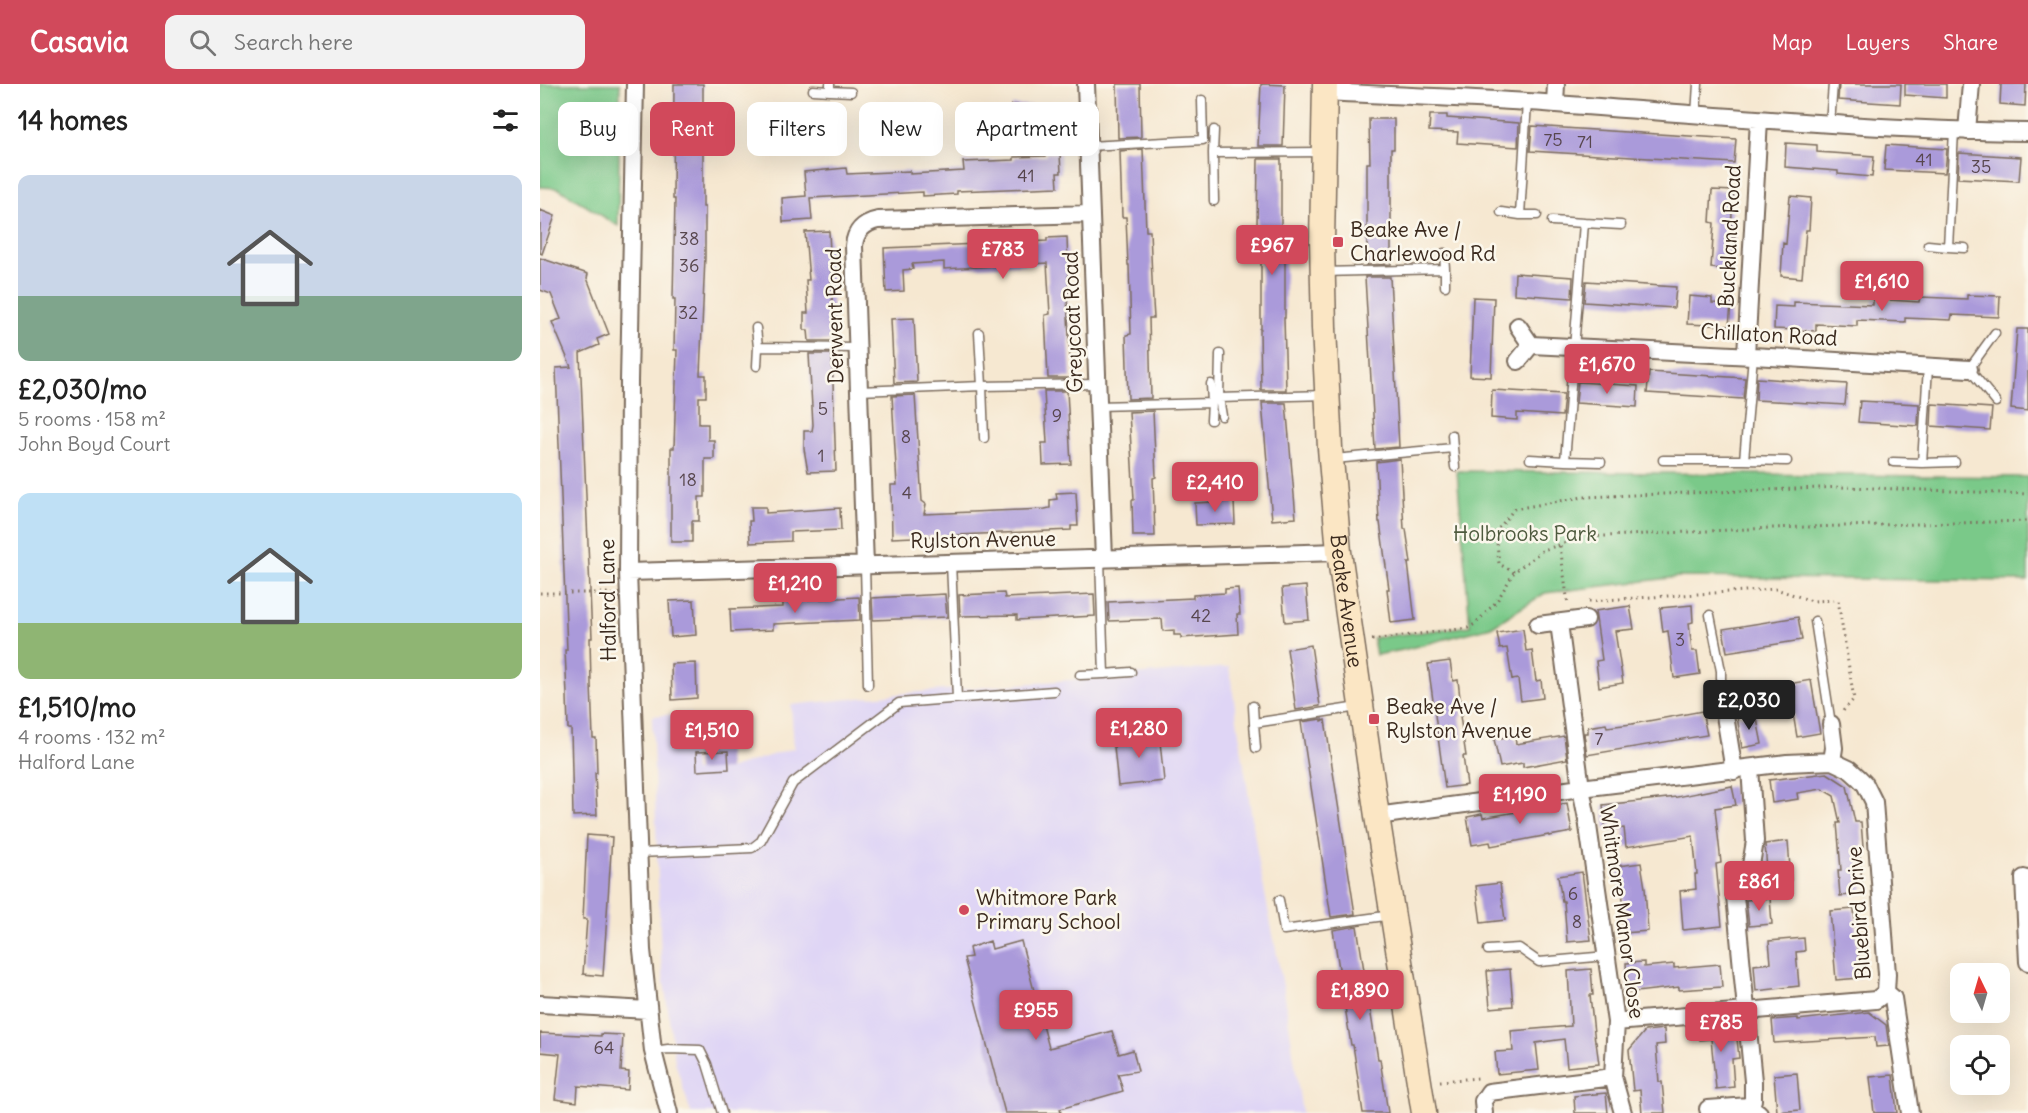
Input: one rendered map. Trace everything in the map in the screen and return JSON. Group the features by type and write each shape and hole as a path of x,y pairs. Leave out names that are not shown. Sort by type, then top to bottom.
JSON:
{"street":[{"name":"Halford Lane","path":"635,84 629,370 628,572 642,950 653,1051 669,1113"},
{"name":"Greycoat Road","path":"1086,84 1087,102"},
{"path":"1555,104 1556,84"},
{"path":"1961,131 1971,84"},
{"path":"1325,88 1760,120 1961,131 2028,132"},
{"name":"Beake Avenue","path":"1325,88 1323,272 1327,395 1339,552 1377,816 1424,1113"},
{"name":"Buckland Road","path":"1749,356 1760,120"},
{"name":"Greycoat Road","path":"1088,156 1098,384 1102,560"},
{"name":"Derwent Road","path":"865,566 854,246 856,235 867,223 878,220 1091,214"},
{"path":"1518,326 1531,345 1518,361"},
{"name":"Chillaton Road","path":"1531,345 1969,369"},
{"name":"Rylston Avenue","path":"628,572 1339,552"},
{"path":"1538,625 1572,621"},
{"name":"Whitmore Manor Close","path":"1572,621 1581,788 1616,1022 1613,1077 1623,1113"},
{"path":"1708,1108 1754,1109 1754,1080 1735,896 1737,883 1750,871 1755,841 1742,769 1721,691"},
{"path":"1377,816 1787,763 1832,761 1834,748 1831,724"},
{"name":"Bluebird Drive","path":"1832,761 1849,769 1859,778 1865,784 1874,802 1887,974 1886,992 1893,998 1910,1113"},
{"path":"2025,878 2028,962"},
{"path":"1616,1022 1875,1000 1886,992"},
{"path":"540,1004 648,1010"},
{"path":"1484,1113 1483,1101 1489,1092 1613,1077"}],"lane":[{"path":"1696,115 1698,84"},
{"path":"1830,124 1833,84"},
{"path":"813,90 830,87 851,92"},
{"path":"1099,145 1203,140 1203,100"},
{"path":"1520,215 1527,102"},
{"path":"1214,130 1214,201"},
{"path":"1948,247 1961,131"},
{"path":"1213,153 1323,152"},
{"path":"1501,212 1537,215"},
{"path":"1552,220 1621,225"},
{"path":"1565,461 1584,223"},
{"path":"1928,245 1965,248"},
{"path":"1444,253 1445,286"},
{"path":"1323,272 1445,269"},
{"path":"756,328 757,366"},
{"path":"979,333 984,438"},
{"path":"1995,333 1969,369 1996,402"},
{"path":"758,347 858,348"},
{"path":"1211,420 1216,401 1220,354"},
{"path":"1744,460 1749,356"},
{"path":"1922,463 1928,367"},
{"path":"859,391 1098,384"},
{"path":"1211,384 1222,416"},
{"path":"1098,406 1327,395"},
{"path":"1452,435 1455,467"},
{"path":"1331,459 1453,448"},
{"path":"1530,459 1601,462"},
{"path":"1664,460 1787,461"},
{"path":"1893,462 1955,462"},
{"path":"1102,560 1104,674"},
{"path":"951,563 957,698"},
{"path":"865,566 868,685"},
{"path":"1710,615 1721,671 1721,691"},
{"path":"1815,621 1831,724"},
{"path":"1080,675 1131,672"},
{"path":"639,853 752,848 761,841 793,783 898,703 1054,691"},
{"path":"1254,706 1256,748"},
{"path":"1254,723 1361,706"},
{"path":"1279,900 1284,930 1392,915"},
{"path":"1488,951 1519,948 1539,962 1607,956"},
{"path":"653,1051 700,1050 707,1064 722,1113"}],"path":[{"path":"1514,572 1499,564 1496,532 1514,509 1583,497 1846,488 2028,494"},
{"path":"1352,643 1468,628 1475,624 1497,601 1514,572 1543,550 1586,537 1770,528 2028,521"},
{"path":"1560,545 1572,621"},
{"path":"1579,602 1776,589 1812,601 1838,600 1854,699 1831,724"},
{"path":"540,593 629,591"}],"shaded area":[{"name":"Whitmore Park Primary School","path":"1229,667 1258,858 1284,991 1302,1113 691,1113 675,1062 661,959 652,716 691,713 694,771 728,769 794,748 791,705 908,693"}],"green space":[{"path":"540,84 620,84 620,102 558,102 558,156 619,156 618,226 558,188 540,187"},
{"name":"Holbrooks Park","path":"1457,471 2028,477 2028,581 1678,577 1545,593 1491,627 1376,655 1373,638 1470,626"}],"building":[{"path":"674,84 703,84 703,102 674,102"},
{"path":"1117,84 1140,84 1141,137 1118,138"},
{"path":"1261,84 1285,85 1283,146 1258,146"},
{"path":"1839,84 1901,84 1900,104 1838,100"},
{"path":"1905,84 1946,84 1946,98 1905,95"},
{"path":"2001,84 2026,84 2025,106 2000,104"},
{"path":"1430,115 1519,123 1518,147 1457,143 1458,132 1429,131"},
{"path":"1369,119 1394,119 1394,149 1391,149 1391,264 1367,265"},
{"path":"1532,126 1736,139 1734,163 1530,151"},
{"path":"1786,143 1817,145 1817,152 1874,156 1872,177 1838,174 1838,171 1785,167"},
{"path":"1886,145 1947,149 1945,173 1884,170"},
{"path":"1143,149 1146,231 1150,231 1154,318 1149,318 1151,398 1128,399 1126,335 1131,334 1129,265 1126,217 1122,217 1120,151"},
{"path":"1959,153 2021,157 2019,181 1958,178"},
{"path":"673,156 703,156 705,257 700,375 706,375 706,397 699,397 699,424 708,424 708,440 714,440 714,459 705,459 705,497 699,497 699,521 692,521 692,542 671,542 671,448 674,448 677,350 674,350 675,199 673,199"},
{"path":"1060,156 1061,173 1057,173 1058,187 957,191 957,194 923,196 923,192 810,198 812,220 783,222 782,198 806,196 804,172 846,168 847,174 964,171 963,162 1014,160 1014,157"},
{"path":"1258,159 1281,159 1281,232 1285,232 1286,390 1261,390 1261,226 1257,226"},
{"path":"1712,190 1734,191 1730,237 1735,237 1732,270 1711,268 1714,223 1710,222"},
{"path":"1790,196 1811,198 1802,278 1781,276"},
{"path":"540,210 555,216 542,254 540,253"},
{"path":"829,231 834,341 809,341 808,330 804,330 804,313 808,313 806,280 809,280 805,232"},
{"path":"1067,237 1071,378 1048,378 1045,315 1050,314 1047,263 944,269 944,262 912,264 913,269 903,270 904,291 886,292 884,248 1047,241 1047,238"},
{"path":"540,258 588,274 587,278 609,334 597,339 599,345 580,353 592,638 590,638 593,738 596,738 597,815 573,816 556,368 571,367 552,322 561,319 551,294 540,290"},
{"path":"1515,273 1573,277 1572,298 1514,294"},
{"path":"1365,277 1390,277 1399,447 1375,449"},
{"path":"1586,281 1676,287 1674,308 1584,302"},
{"path":"1967,295 2000,296 1999,317 1952,315 1951,320 1905,318 1905,322 1857,320 1857,326 1816,324 1816,331 1774,329 1775,306 1794,307 1794,302 1873,305 1873,299 1919,302 1920,297 1967,299"},
{"path":"1689,296 1712,298 1712,303 1731,304 1729,326 1687,324"},
{"path":"1473,297 1494,298 1491,377 1470,376"},
{"path":"914,318 917,382 894,383 891,319"},
{"path":"2017,329 2028,329 2028,411 2011,409"},
{"path":"809,354 832,354 836,471 808,472 804,431 812,431 813,425"},
{"path":"1649,372 1745,378 1743,399 1647,393"},
{"path":"1757,378 1847,384 1845,405 1756,400"},
{"path":"1578,382 1638,386 1637,407 1576,403"},
{"path":"1492,390 1564,394 1562,416 1517,413 1517,420 1491,418"},
{"path":"1044,391 1067,391 1071,464 1043,465 1042,443 1047,443"},
{"path":"915,395 922,501 926,504 924,514 1045,509 1050,508 1050,500 1057,499 1056,493 1076,492 1078,526 1071,526 1071,530 892,538 891,485 897,485 892,396"},
{"path":"1860,401 1919,404 1918,426 1858,422"},
{"path":"1262,403 1286,403 1296,518 1272,520"},
{"path":"1932,404 1992,408 1990,430 1931,426"},
{"path":"1153,411 1156,477 1153,478 1155,536 1133,536 1132,500 1134,500 1129,412"},
{"path":"1400,459 1404,529 1406,529 1411,563 1408,563 1415,620 1391,623 1387,589 1389,589 1379,522 1376,462"},
{"path":"1234,501 1235,524 1196,525 1195,503"},
{"path":"751,507 766,507 766,513 840,508 841,530 791,532 791,541 750,543"},
{"path":"1306,586 1309,620 1285,622 1282,588"},
{"path":"1238,588 1240,614 1237,614 1238,634 1181,638 1181,635 1174,635 1174,630 1163,631 1162,619 1109,621 1108,602 1193,598 1193,595 1225,593 1225,589"},
{"path":"1004,593 1005,598 1094,594 1095,616 1017,620 1017,615 960,616 959,595"},
{"path":"945,594 947,617 873,620 872,598"},
{"path":"859,597 860,620 773,624 773,630 731,632 730,609 783,607 783,601"},
{"path":"694,600 696,635 671,637 669,601"},
{"path":"1692,605 1693,622 1689,623 1692,651 1697,651 1700,674 1674,678 1668,631 1663,632 1660,608"},
{"path":"1630,606 1634,629 1615,631 1623,683 1599,687 1596,661 1602,660 1595,611"},
{"path":"1798,617 1802,640 1727,652 1723,629"},
{"path":"1523,629 1526,651 1532,650 1536,681 1541,680 1543,698 1521,701 1518,679 1512,680 1507,648 1500,649 1497,633"},
{"path":"1311,645 1320,706 1296,710 1287,649"},
{"path":"1450,661 1453,681 1458,680 1467,785 1445,788 1428,664"},
{"path":"696,663 697,698 672,700 671,664"},
{"path":"1811,680 1820,733 1797,737 1788,684"},
{"path":"1702,711 1707,735 1587,755 1584,733 1588,733 1588,727 1632,724"},
{"path":"1756,714 1762,744 1742,748 1737,716"},
{"path":"1322,719 1322,721 1325,720 1355,914 1331,917 1301,722"},
{"path":"1159,732 1164,781 1118,786 1113,737"},
{"path":"1515,736 1516,744 1564,736 1567,759 1523,767 1523,763 1500,767 1494,739"},
{"path":"728,751 729,769 697,771 696,752"},
{"path":"1827,773 1847,786 1855,822 1861,822 1863,847 1859,848 1863,894 1840,896 1838,870 1841,870 1837,823 1840,823 1834,796 1822,789 1797,793 1798,799 1772,803 1769,780"},
{"path":"1732,786 1736,805 1715,808 1721,863 1716,864 1722,926 1683,930 1680,891 1696,889 1695,874 1697,874 1693,836 1626,847 1624,828 1606,830 1603,805 1677,797"},
{"path":"1567,803 1572,832 1491,846 1490,842 1472,845 1467,817 1482,814 1483,818"},
{"path":"587,835 612,837 603,976 583,974 587,919 583,919"},
{"path":"1788,841 1791,881 1768,883 1765,844"},
{"path":"1641,863 1648,931 1624,933 1622,907 1624,906 1618,866"},
{"path":"1582,872 1591,940 1567,942 1564,901 1562,901 1558,876"},
{"path":"1500,883 1505,920 1481,923 1476,886"},
{"path":"1770,898 1772,924 1749,926 1746,900"},
{"path":"1854,909 1860,978 1836,980 1830,911"},
{"path":"1357,926 1388,1113 1363,1113 1353,1045 1351,1045 1333,930"},
{"path":"1804,938 1805,951 1796,952 1799,986 1756,991 1754,965 1771,963 1769,941"},
{"path":"990,941 992,949 1021,941 1049,1048 1112,1031 1119,1054 1133,1050 1138,1071 1118,1074 1123,1091 1060,1109 1061,1113 1005,1113 964,958 971,957 969,948"},
{"path":"1644,962 1644,967 1674,964 1674,968 1720,964 1722,987 1679,990 1679,987 1628,993 1626,963"},
{"path":"1510,969 1513,1006 1490,1008 1487,971"},
{"path":"1591,969 1593,995 1590,995 1599,1064 1567,1067 1564,1039 1536,1043 1539,1070 1497,1074 1495,1052 1513,1051 1511,1031 1571,1026 1568,971"},
{"path":"1869,1012 1886,1025 1889,1046 1876,1047 1875,1037 1774,1043 1772,1020 1798,1018 1798,1020"},
{"path":"1718,1024 1737,1039 1739,1058 1732,1059 1734,1087 1716,1089 1711,1039 1700,1040 1699,1026"},
{"path":"1664,1029 1665,1044 1656,1045 1659,1082 1662,1082 1665,1113 1642,1113 1640,1090 1633,1091 1629,1050 1645,1031"},
{"path":"540,1033 623,1035 621,1071 629,1072 628,1090 578,1086 577,1102 555,1099 560,1054 540,1052"},
{"path":"1797,1073 1800,1110 1777,1112 1774,1075"},
{"path":"1893,1075 1897,1113 1874,1113 1870,1077"},
{"path":"1606,1093 1608,1113 1575,1113 1574,1096"}],"place":[{"name":"Beake Ave / Charlewood Rd","path":"1338,242"},
{"name":"Beake Ave / Rylston Avenue","path":"1374,719"},
{"name":"Whitmore Park Primary School","path":"964,910"}]}
